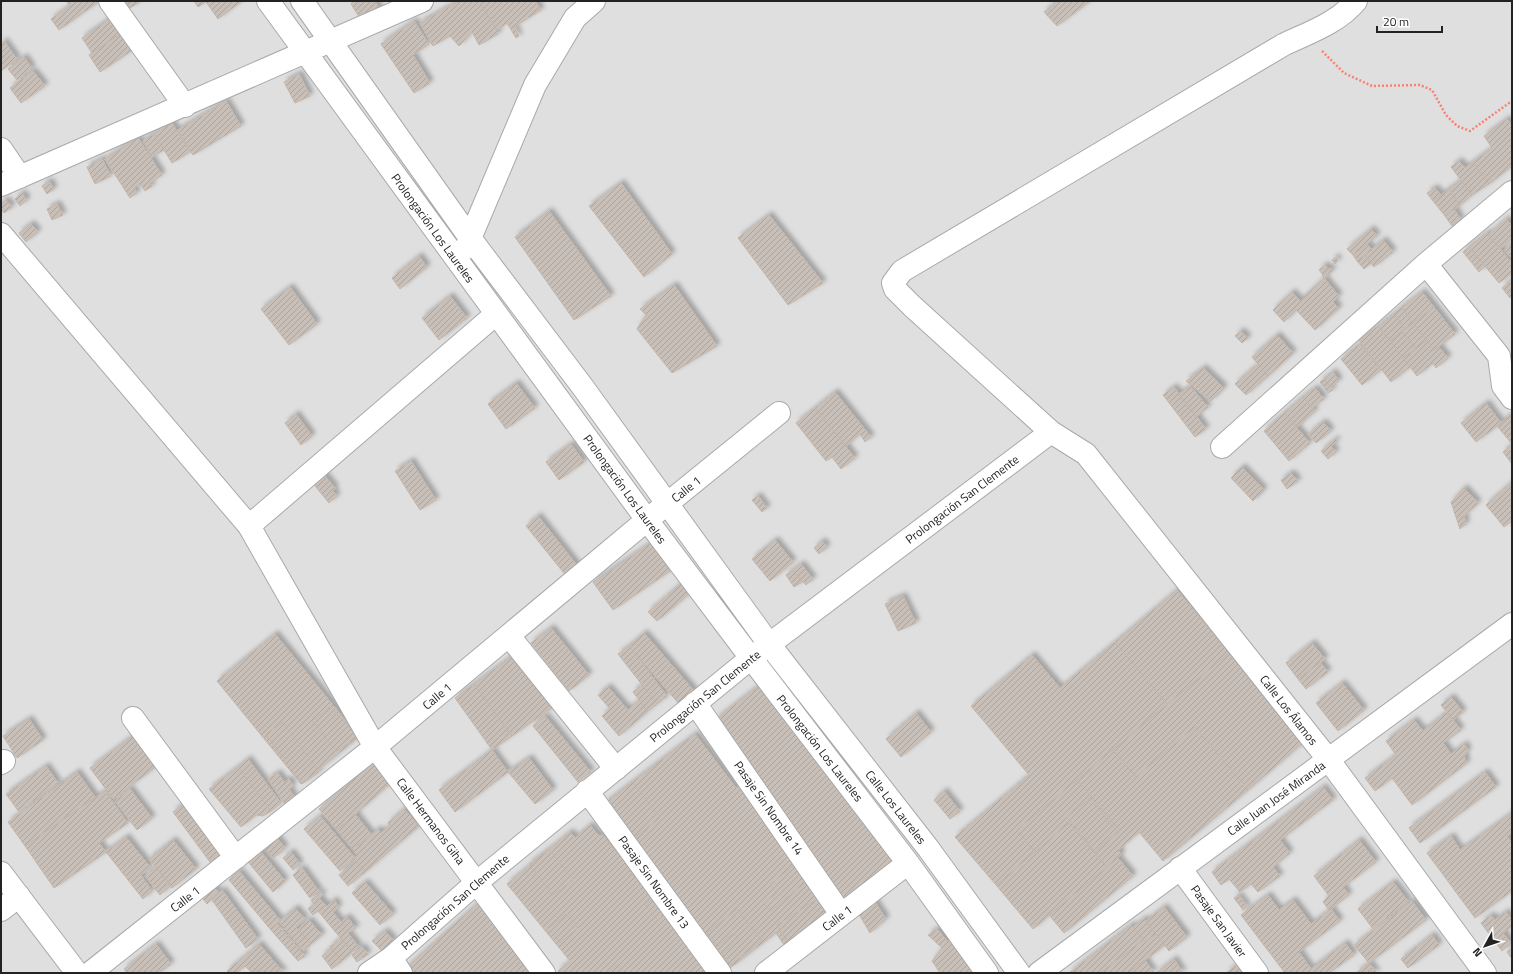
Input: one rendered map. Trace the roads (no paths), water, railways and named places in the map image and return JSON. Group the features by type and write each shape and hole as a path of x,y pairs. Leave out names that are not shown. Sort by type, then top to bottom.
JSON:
{"street":[{"path":"110,1 184,106"},
{"name":"Prolongación Los Laureles","path":"268,1 647,520 908,862 987,973"},
{"name":"Prolongación Los Laureles","path":"302,1 470,238 582,386 769,644"},
{"path":"1,149 11,181 422,1"},
{"name":"Calle Los Álamos","path":"1356,1 1347,12 1283,45 902,271 893,283 895,289 912,306 1051,432 1086,454 1328,759 1485,973"},
{"path":"460,265 535,85 574,18 586,2"},
{"path":"1222,447 1426,264 1512,192"},
{"name":"Calle Hermanos Giha","path":"1,234 249,526 375,747 544,973"},
{"path":"1426,264 1505,360 1503,386 1512,398"},
{"path":"249,526 496,314"},
{"name":"Calle 1","path":"90,973 375,747 647,520 779,413"},
{"name":"Prolongación San Clemente","path":"369,973 396,966 476,882 695,703 769,644 1051,432"},
{"name":"Calle Juan José Miranda","path":"1039,973 1512,624"},
{"path":"509,636 616,769"},
{"name":"Calle Los Laureles","path":"769,644 928,848 1019,973"},
{"name":"Pasaje Sin Nombre 14","path":"695,703 841,914"},
{"path":"133,718 236,858"},
{"name":"Pasaje Sin Nombre 13","path":"588,791 720,973"},
{"name":"Calle 1","path":"766,973 908,862"},
{"name":"Pasaje San Javier","path":"1180,868 1257,973"},
{"path":"1,873 77,973"},
{"path":"1,910 19,896"}]}
